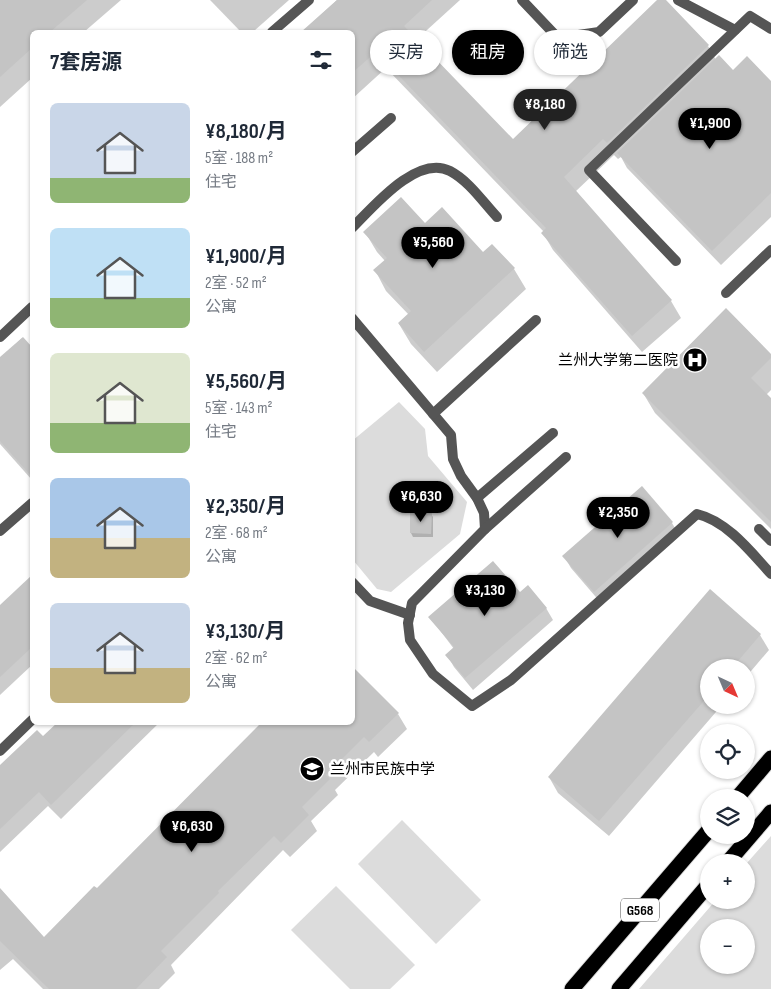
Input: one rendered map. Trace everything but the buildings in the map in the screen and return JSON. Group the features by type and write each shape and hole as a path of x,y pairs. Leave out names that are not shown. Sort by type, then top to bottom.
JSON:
{"highway":[{"path":"745,789 771,758"},
{"path":"735,854 771,812"},
{"name":"G568","path":"572,989 700,840"},
{"name":"G568","path":"619,989 700,894"}],"lane":[{"path":"274,30 309,0"},
{"path":"522,0 558,38 598,32 633,0"},
{"path":"678,0 736,30"},
{"path":"676,261 589,170 750,16 771,29"},
{"path":"355,149 391,118"},
{"path":"355,225 390,189 422,170 436,166 450,171 465,182 497,218"},
{"path":"726,293 771,250"},
{"path":"0,337 30,310"},
{"path":"433,414 536,320"},
{"path":"355,322 451,435 452,459 461,476 478,498 484,513 485,529"},
{"path":"478,498 553,433"},
{"path":"566,457 485,529 412,604 408,623 410,640 433,674 472,706 511,680 697,514 708,517 744,544 771,574"},
{"path":"0,531 30,505"},
{"path":"759,529 771,541"},
{"path":"355,585 370,601 410,614"},
{"path":"0,750 30,722"}],"shaded area":[{"path":"399,402 425,429 428,456 467,502 460,534 391,592 377,589 355,562 355,439"},
{"path":"402,820 481,900 436,944 358,864"},
{"path":"771,836 771,989 639,989 708,909 755,909 755,854"},
{"path":"336,886 415,965 390,989 350,989 291,930"}],"place":[{"name":"兰州大学第二医院","path":"695,360"},
{"name":"兰州市民族中学","path":"312,769"}]}
